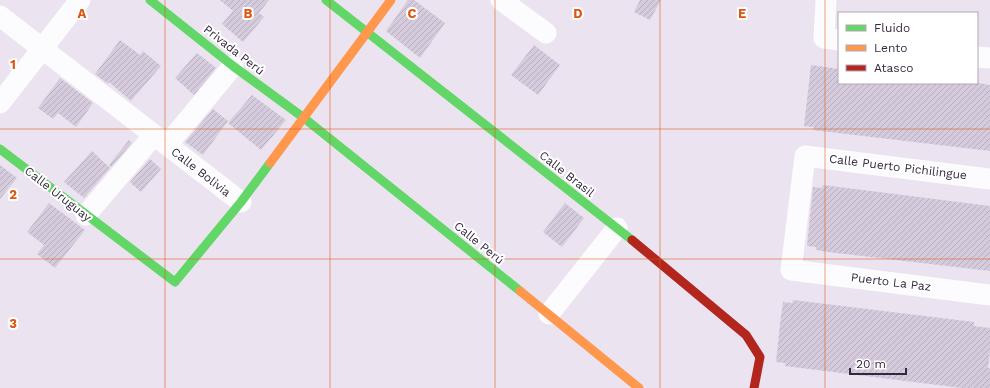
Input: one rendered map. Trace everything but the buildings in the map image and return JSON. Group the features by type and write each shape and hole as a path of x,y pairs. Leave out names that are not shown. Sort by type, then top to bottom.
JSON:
{"street":[{"path":"0,103 80,0"},
{"name":"Privada Perú","path":"150,0 233,66 304,118"},
{"name":"Calle Brasil","path":"326,0 617,228 746,335 760,357 754,388"},
{"name":"Calle Bolivia","path":"0,16 241,202 392,0"},
{"path":"501,0 546,33"},
{"path":"826,0 832,39"},
{"path":"978,57 990,58"},
{"path":"86,215 233,66"},
{"name":"Calle Perú","path":"304,118 640,388"},
{"name":"Calle Uruguay","path":"0,149 175,282 241,202"},
{"name":"Calle Puerto Pichilingue","path":"791,270 805,156 990,178"},
{"path":"549,314 617,228"},
{"name":"Puerto La Paz","path":"791,270 990,295"}],"traffic: fast":[{"path":"150,0 233,66 304,118 520,291"},
{"path":"326,0 632,240"},
{"path":"0,149 175,282 241,202 270,163"}],"traffic: slow":[{"path":"270,163 391,0"},
{"path":"520,291 639,388"}],"traffic: jam":[{"path":"632,240 746,335 760,357 754,388"}]}
